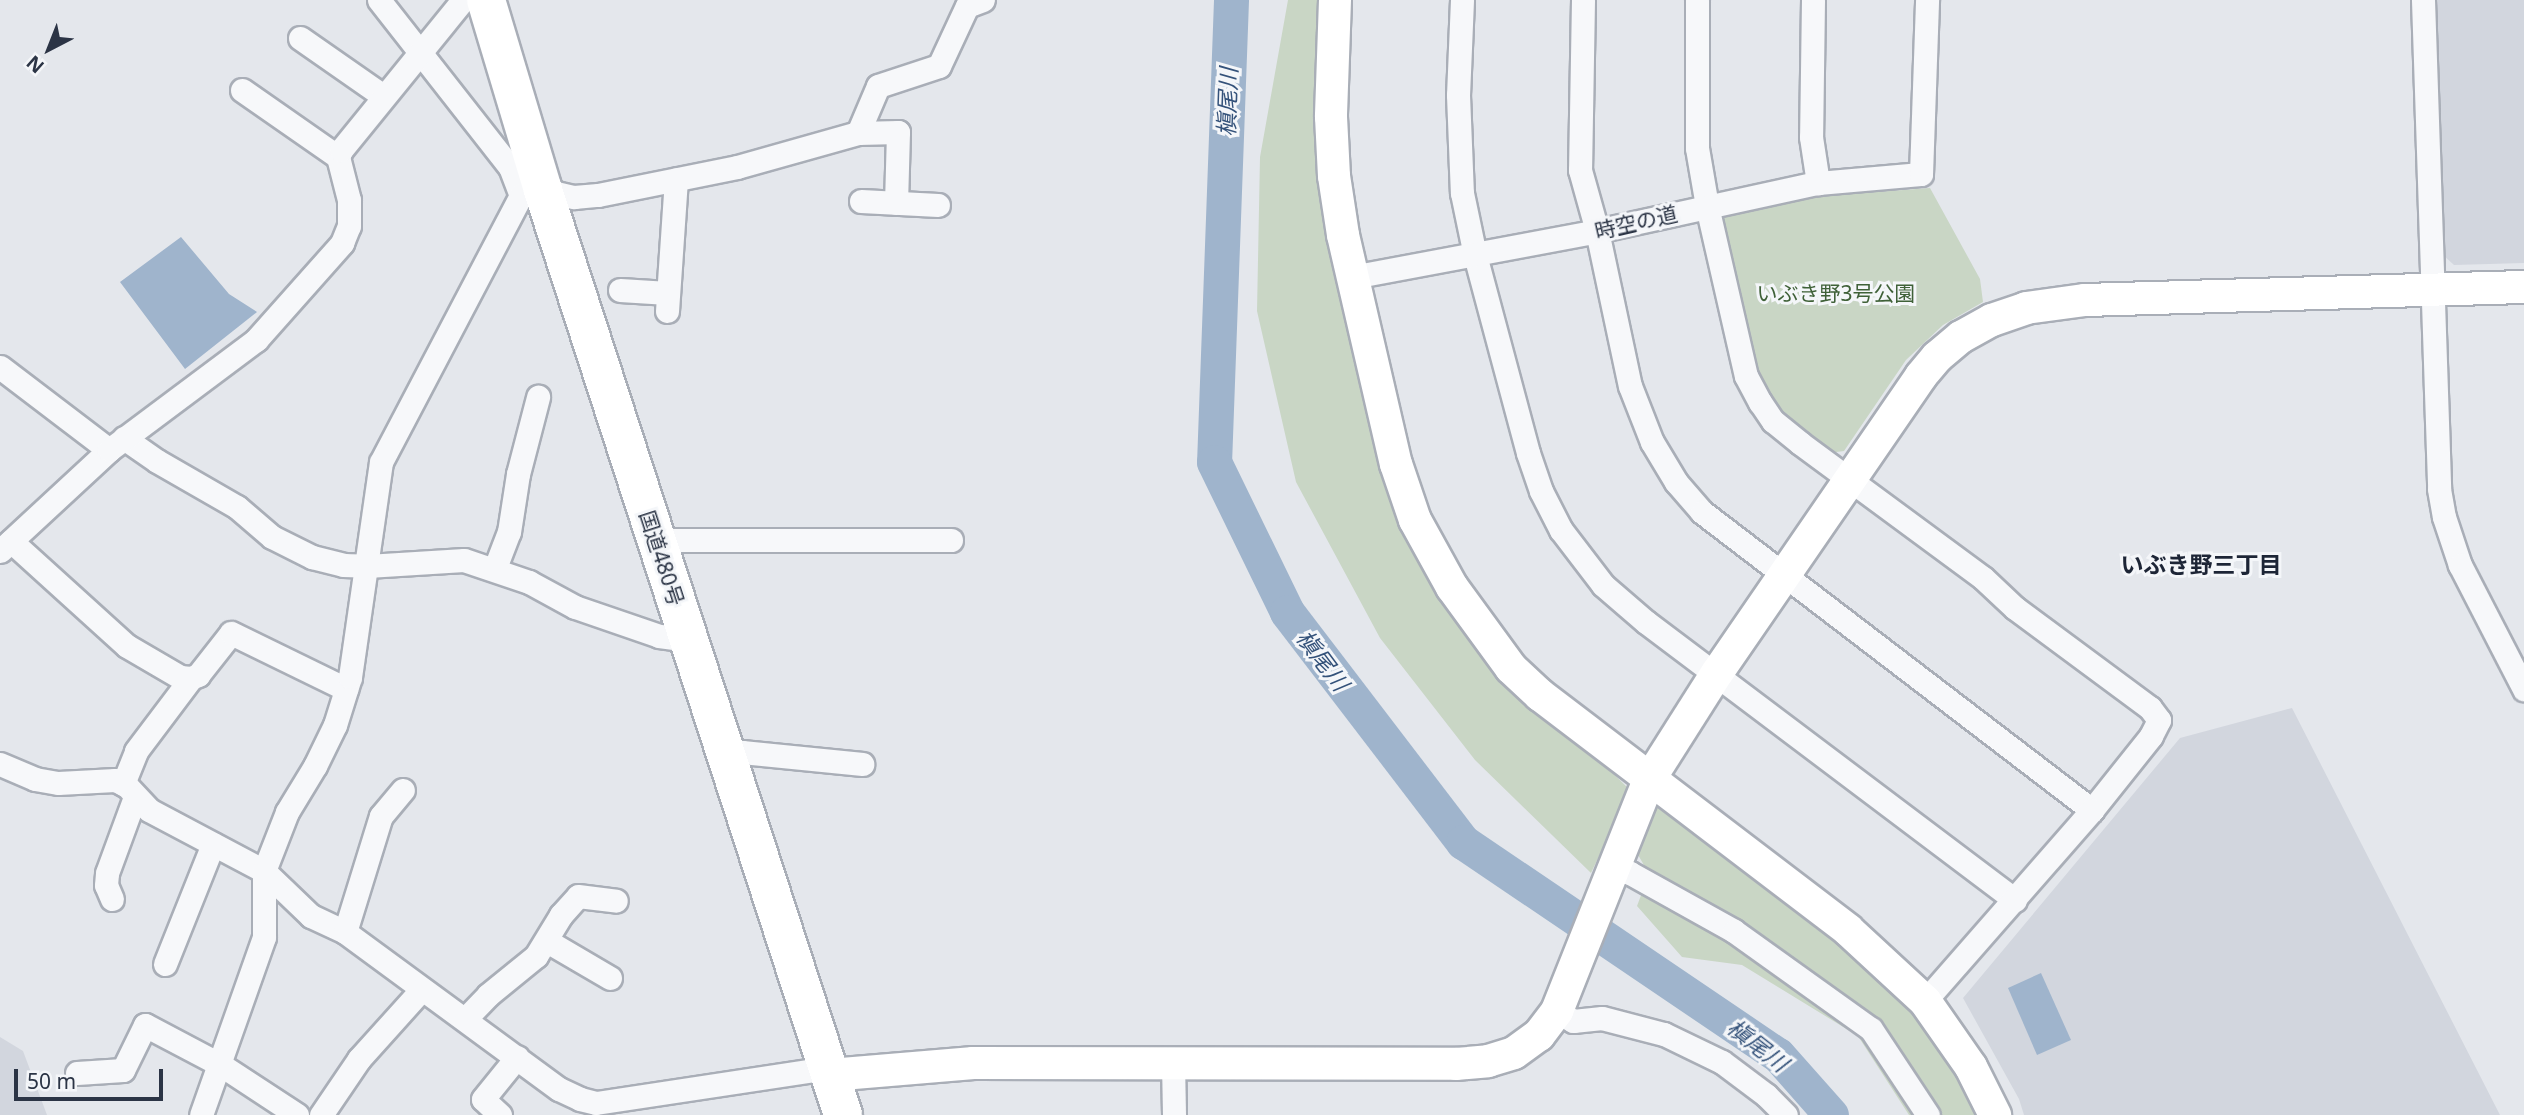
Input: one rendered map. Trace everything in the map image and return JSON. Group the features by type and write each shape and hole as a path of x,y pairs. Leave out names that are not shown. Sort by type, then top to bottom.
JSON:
{"highway":[{"name":"国道480号","path":"486,0 532,192 657,543 843,1115"}],"street":[{"path":"379,0 532,192 586,196 737,167 858,133 898,132 896,203"},
{"path":"338,157 383,96 463,0"},
{"path":"1335,0 1331,117 1334,176 1352,277 1396,464 1415,520 1452,587 1485,636 1511,668 1540,695 1848,930 1925,1001 1972,1067 1995,1115"},
{"path":"1462,0 1458,95 1462,193 1475,255 1528,453 1542,491 1561,530 1603,586 1646,622 2015,900"},
{"path":"1583,0 1580,170 1597,232 1630,386 1651,442 1676,482 1702,512 2092,810"},
{"path":"1697,0 1697,148 1707,206 1751,385 1773,421 1983,578 2015,608 2150,708 2159,720 2151,736 2092,810 1925,1001"},
{"path":"1813,0 1811,137 1818,183"},
{"name":"時空の道","path":"1352,277 1597,232 1818,183 1921,174 1927,0"},
{"path":"2423,0 2439,489 2444,517 2460,565 2524,688"},
{"path":"858,133 878,86 939,66 972,2"},
{"path":"300,38 383,96"},
{"path":"242,90 338,157 349,200 349,226 342,243 256,340 116,444 5,546 127,646 180,677 191,678 198,675 231,633 346,689"},
{"path":"620,290 667,302 676,179"},
{"path":"201,1115 264,937 264,871 287,812 315,766 335,725 346,689 381,462 508,214 532,192"},
{"path":"861,201 938,205"},
{"path":"0,764 35,779 58,783 115,780 149,810 264,871 311,916 345,932 466,1018 559,1089 593,1109 814,1070 830,1075 973,1063 1456,1064 1488,1061 1514,1053 1539,1035 1560,1003 1649,780 1717,673 1937,357 1972,332 2026,308 2085,300 2524,287"},
{"path":"0,367 116,444 157,461 237,507 272,537 312,556 343,565 367,566 464,560 495,568 575,607 659,636 689,640"},
{"path":"495,568 509,533 518,474 538,397"},
{"path":"657,543 671,540 765,549 880,549 951,540"},
{"path":"112,899 106,885 107,873 129,790 136,751 191,678"},
{"path":"727,757 742,752 827,750 862,764"},
{"path":"345,932 381,816 403,790"},
{"path":"165,964 213,844"},
{"path":"1611,875 1629,873 1734,931 1871,1029 1928,1115"},
{"path":"466,1018 488,995 536,956 547,942 561,915 578,896 617,901"},
{"path":"547,942 610,978"},
{"path":"321,1115 359,1059 422,989"},
{"path":"1560,1003 1573,1021 1602,1018 1664,1034 1722,1062 1780,1114"},
{"path":"77,1073 122,1070 145,1025 220,1065 297,1115"},
{"path":"498,1114 482,1099 516,1057"},
{"path":"1173,1062 1174,1115"}],"shaded area":[{"path":"2433,0 2524,0 2524,263 2454,265 2442,254"},
{"path":"2292,708 2500,1115 2024,1115 2019,1099 1963,998 2180,738"},
{"path":"0,1037 23,1051 47,1115 0,1115"}],"green space":[{"path":"1288,0 1325,0 1363,364 1480,644 1630,790 1591,873 1475,760 1380,638 1296,482 1257,311 1260,157"},
{"name":"いぶき野3号公園","path":"1930,188 1980,279 1983,302 1943,325 1906,360 1844,451 1829,453 1776,412 1755,374 1720,224 1726,214 1822,196"},
{"path":"1655,799 1844,937 1920,1011 1984,1115 1909,1115 1858,1036 1742,965 1682,957 1637,906 1649,874 1637,853"}],"water":[{"path":"181,237 229,294 257,312 185,369 120,282"},
{"path":"2041,973 2071,1040 2037,1055 2008,988"}],"waterway":[{"name":"槇尾川","path":"1231,0 1214,462 1287,612 1463,842 1778,1055 1831,1115"}],"district":[{"name":"いぶき野三丁目","path":"2201,564"}]}
